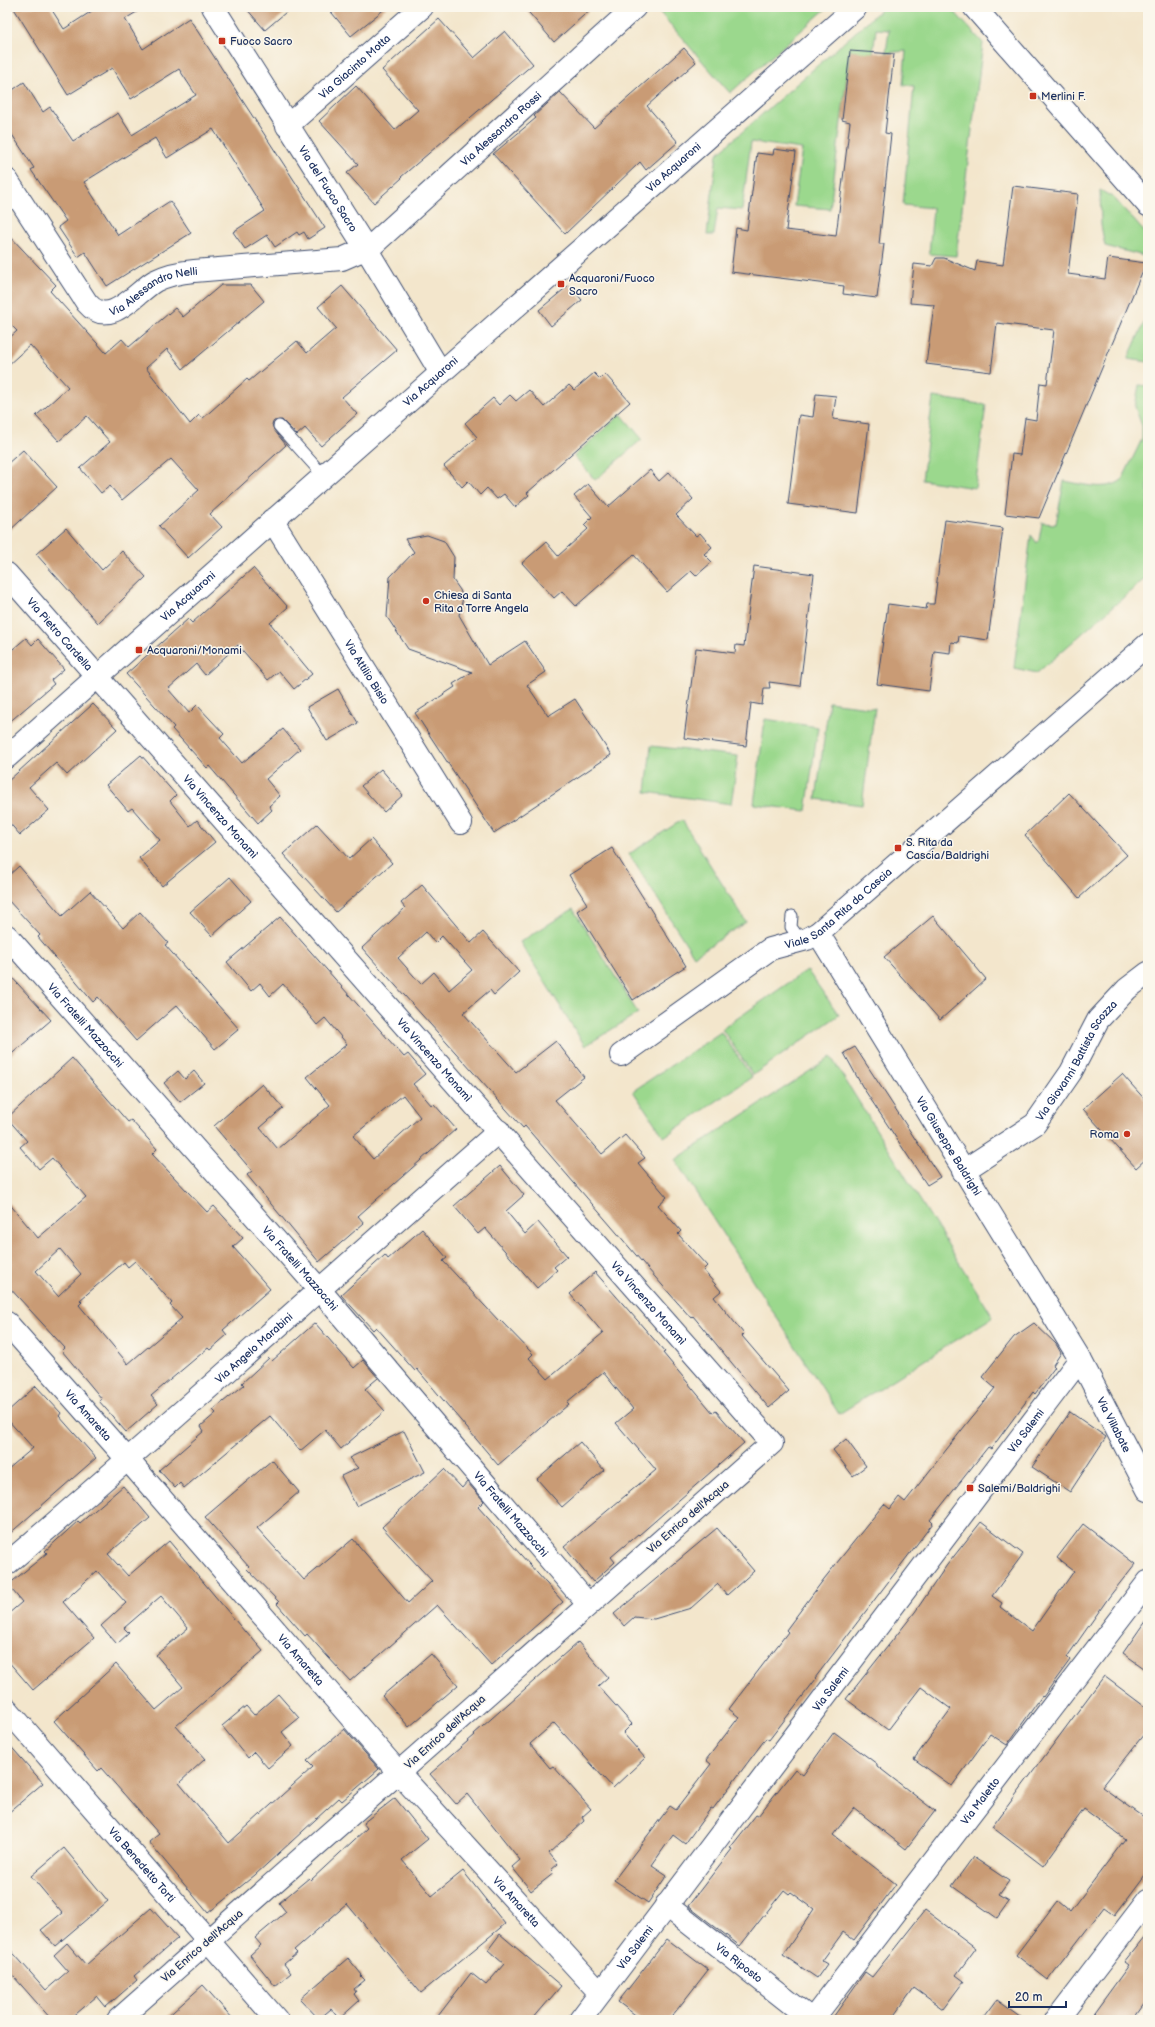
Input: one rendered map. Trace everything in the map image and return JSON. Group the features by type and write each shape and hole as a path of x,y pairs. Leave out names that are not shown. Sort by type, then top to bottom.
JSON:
{"street":[{"name":"Via del Fuoco Sacro","path":"213,7 367,250 441,373"},
{"name":"Via Giacinto Motta","path":"287,126 422,7"},
{"name":"Via Alessandro Rossi","path":"367,250 635,7"},
{"name":"Via Acquaroni","path":"7,757 169,614 272,520 856,7"},
{"path":"974,7 1148,205"},
{"name":"Via Alessandro Nelli","path":"7,180 87,303 94,310 98,311 117,311 151,284 173,274 194,271 337,260 367,250"},
{"name":"Via Attilio Bisio","path":"272,520 461,823"},
{"name":"Via Pietro Cardella","path":"7,574 97,677"},
{"name":"Viale Santa Rita da Cascia","path":"621,1055 770,949 812,936 1148,644"},
{"name":"Via Vincenzo Monamì","path":"97,677 499,1131 772,1443"},
{"name":"Via Fratelli Mazzocchi","path":"7,936 318,1288 588,1604"},
{"name":"Via Giuseppe Baldrighi","path":"812,936 963,1171 1080,1359"},
{"name":"Via Giovanni Battista Scozza","path":"963,1171 1035,1124 1071,1072 1098,1020 1127,989 1148,973"},
{"name":"Via Angelo Marabini","path":"7,1564 128,1460 318,1288 499,1131"},
{"name":"Via Amaretta","path":"7,1323 128,1460 399,1773 600,1993"},
{"name":"Via Villabate","path":"1080,1359 1148,1490"},
{"name":"Via Salemi","path":"580,2020 1080,1359"},
{"name":"Via Enrico dell'Acqua","path":"118,2020 772,1443"},
{"name":"Via Maletto","path":"812,2020 1148,1582"},
{"name":"Via Benedetto Torti","path":"7,1709 277,2020"},
{"path":"1056,2020 1148,1900"},
{"name":"Via Riposto","path":"666,1905 812,2020"}],"lane":[{"path":"279,426 323,475"},
{"path":"792,916 791,927 796,934 812,936"}],"green space":[{"path":"655,7 828,7 730,93"},
{"path":"884,7 950,7 983,43 956,256 929,254 933,208 903,205 914,86 903,85 906,51 886,53 889,30 876,29 873,54 850,51 830,209 794,206 802,149 751,142 742,210 718,208 714,235 707,235 717,154"},
{"path":"1100,190 1114,198 1148,236 1148,257 1105,246 1101,225"},
{"path":"1148,314 1148,362 1128,359"},
{"path":"1139,385 1148,386 1148,576 1037,673 1014,668 1031,535 1037,543 1039,540 1042,523 1056,524 1064,481 1094,486 1109,486 1122,480 1142,439 1142,426 1135,407"},
{"path":"933,397 986,405 975,488 922,480"},
{"path":"621,414 642,439 595,480 574,456"},
{"path":"829,702 875,708 862,805 816,799"},
{"path":"765,719 818,727 806,811 754,804"},
{"path":"651,746 738,756 731,804 646,792"},
{"path":"682,820 746,922 694,956 629,854"},
{"path":"573,909 638,1013 585,1046 520,942"},
{"path":"807,970 839,1015 753,1075 722,1029"},
{"path":"721,1032 752,1077 664,1137 633,1091"},
{"path":"831,1057 993,1317 839,1414 675,1160"}],"building":[{"path":"13,7 50,7 64,29 98,7 145,7 125,19 143,49 189,18 325,228 308,239 304,232 299,235 297,232 275,247 267,235 245,249 233,232 265,211 213,129 167,158 155,138 84,182 118,235 170,201 191,233 107,286 85,252 78,257 58,227 66,221 31,170 34,168 7,127 7,94 24,82 43,112 50,107 73,141 118,113 132,135 196,95 179,69 131,99 112,68 68,95"},
{"path":"245,7 292,7 265,30"},
{"path":"327,7 387,7 351,36"},
{"path":"524,7 593,7 554,42"},
{"path":"439,19 474,58 505,31 533,64 401,177 402,178 374,203 347,173 358,164 319,121 356,86 395,130 418,110 382,70"},
{"path":"684,48 696,62 647,106 678,142 646,170 640,162 565,234 493,154 536,118 534,116 560,92 594,128"},
{"path":"850,51 894,54 885,133 891,134 879,244 884,244 877,298 843,294 844,286 731,272 736,228 747,230 757,153 773,155 774,149 796,152 786,230 836,236 850,122 842,120"},
{"path":"1013,186 1078,194 1068,274 1105,279 1108,258 1146,263 1039,518 1005,514 1012,454 1020,455 1025,418 1036,420 1040,383 1047,384 1054,330 997,323 991,372 926,364 934,305 910,303 914,264 932,266 936,258 944,258 975,271 977,261 1003,265"},
{"path":"7,233 56,285 50,291 106,353 122,339 129,347 175,308 183,317 221,285 251,285 264,301 183,369 167,349 146,368 190,424 199,415 202,419 247,379 249,381 297,341 307,353 336,328 318,307 342,286 397,350 342,397 357,414 321,446 305,428 297,435 282,420 274,421 272,424 274,430 286,445 210,514 222,527 188,558 159,526 199,490 171,459 122,500 110,486 101,493 80,468 110,442 87,416 59,441 36,416 68,387 30,345 7,366 7,340 17,331 7,321"},
{"path":"569,285 582,300 551,326 539,310"},
{"path":"594,373 600,379 605,374 630,402 527,493 529,495 515,507 504,494 497,499 487,488 480,495 468,481 462,487 444,466 477,437 465,423 493,398 499,405 510,395 516,401 529,390 544,407 569,385 574,390"},
{"path":"816,394 836,396 833,419 869,424 858,513 788,504 799,415 813,417"},
{"path":"23,450 57,487 7,533 7,464"},
{"path":"650,470 659,481 669,472 693,499 676,515 696,536 700,533 712,547 704,554 712,562 696,576 691,571 667,592 634,555 576,606 562,591 554,598 522,563 546,542 558,556 588,529 584,525 592,517 574,496 588,484 608,507"},
{"path":"945,520 1003,528 988,640 959,636 958,643 951,642 950,653 934,651 929,691 877,684 888,604 926,609 927,604 934,604"},
{"path":"66,528 102,570 122,551 146,577 98,623 36,554"},
{"path":"427,535 444,541 454,557 453,580 460,590 463,598 459,615 488,665 525,641 546,672 527,685 548,716 575,699 611,755 494,833 415,713 455,687 453,684 472,672 408,649 387,617 390,577 414,552 405,539"},
{"path":"754,566 814,574 800,686 769,682 770,688 764,688 762,705 751,703 746,746 684,738 696,648 735,653 736,645 744,646"},
{"path":"253,568 288,607 270,623 312,674 294,689 279,671 268,680 238,645 205,675 196,664 168,689 189,713 197,705 224,734 220,738 242,763 283,729 300,749 266,779 280,796 269,806 272,810 258,823 209,766 207,768 172,729 174,727 126,674 188,619 192,623"},
{"path":"26,638 32,645 38,639 64,669 51,680 54,684 7,724 7,654"},
{"path":"338,689 358,723 327,741 307,707"},
{"path":"93,704 117,729 67,775 56,763 29,787 49,810 20,835 7,820 7,782"},
{"path":"141,755 176,795 170,801 190,826 197,820 215,842 162,886 139,858 160,840 132,808 128,811 106,785"},
{"path":"381,769 403,795 384,812 361,786"},
{"path":"1069,793 1127,855 1079,898 1025,835"},
{"path":"317,824 349,859 371,839 392,863 336,912 283,854"},
{"path":"612,848 686,966 633,1000 577,911 587,904 569,875"},
{"path":"19,866 62,916 90,891 123,928 140,912 168,943 165,945 239,1029 215,1049 177,1005 136,1041 98,997 93,1002 38,937 40,935 7,899 7,877"},
{"path":"230,877 251,901 212,936 190,912"},
{"path":"422,885 471,943 483,932 519,972 494,995 490,990 463,1013 516,1072 556,1041 584,1077 555,1100 602,1154 625,1135 645,1158 638,1163 667,1197 658,1205 681,1231 678,1234 707,1266 703,1270 721,1291 714,1297 744,1334 742,1336 789,1391 769,1408 693,1316 691,1318 525,1126 523,1128 362,948 405,908 401,903","holes":["426,932 435,943 442,936 472,970 449,990 434,972 421,984 398,958"]},
{"path":"933,916 986,979 940,1020 884,957"},
{"path":"280,917 404,1057 408,1054 425,1074 413,1084 432,1106 434,1104 456,1129 358,1216 364,1223 319,1262 247,1175 252,1171 214,1126 262,1084 283,1108 260,1128 278,1149 330,1105 307,1077 347,1044 325,1018 317,1025 283,984 270,996 260,983 251,991 227,962","holes":["403,1095 420,1117 373,1159 353,1136"]},
{"path":"7,972 51,1020 7,1058"},
{"path":"855,1047 940,1177 927,1185 862,1086 844,1053"},
{"path":"72,1058 128,1122 131,1120 157,1149 152,1154 207,1212 214,1206 243,1238 233,1247 270,1289 223,1330 227,1335 210,1350 208,1348 151,1396 158,1404 126,1432 99,1401 102,1399 62,1351 65,1348 7,1285 7,1201 38,1238 86,1197 52,1158 39,1169 20,1147 27,1141 7,1118","holes":["60,1249 81,1274 58,1296 36,1271","135,1261 172,1303 170,1305 182,1318 128,1364 79,1305 82,1302 80,1300 124,1262 128,1267"]},
{"path":"178,1071 185,1079 194,1071 204,1083 180,1102 164,1083"},
{"name":"Roma","path":"1122,1074 1148,1103 1148,1157 1136,1168 1083,1109"},
{"path":"500,1166 524,1195 506,1211 525,1234 538,1222 567,1256 554,1267 557,1270 537,1288 485,1228 478,1234 454,1206"},
{"path":"422,1229 447,1258 443,1261 499,1321 500,1320 533,1354 529,1358 548,1379 603,1333 570,1294 595,1272 665,1352 663,1353 713,1413 716,1411 744,1443 639,1535 638,1534 611,1557 615,1562 593,1582 564,1547 656,1470 616,1423 633,1409 603,1372 567,1402 569,1404 498,1465 417,1369 415,1371 376,1327 373,1330 341,1295 385,1255 388,1259"},
{"path":"315,1323 354,1368 363,1360 378,1378 365,1389 385,1411 341,1449 325,1430 300,1451 270,1416 184,1488 180,1483 175,1488 159,1470 204,1431 201,1426 216,1413 213,1410 244,1385 242,1383 269,1358 272,1361"},
{"path":"1034,1323 1056,1344 1061,1353 1053,1365 1055,1367 1035,1394 1033,1392 991,1449 988,1447 930,1520 933,1523 815,1678 816,1679 769,1740 766,1738 685,1844 673,1835 652,1865 667,1875 648,1903 614,1880 670,1806 676,1810 711,1764 706,1760 739,1717 729,1709 788,1632 786,1630 824,1579 884,1504 890,1509 899,1497 905,1502 995,1388 982,1377 1014,1337"},
{"path":"36,1386 61,1413 59,1416 96,1458 7,1536 7,1470 33,1448 7,1419 7,1412"},
{"path":"1070,1412 1106,1437 1070,1492 1032,1467"},
{"path":"404,1431 425,1472 356,1506 341,1476 358,1468 349,1458"},
{"path":"846,1439 866,1466 853,1476 833,1450"},
{"path":"580,1442 604,1470 562,1507 537,1479"},
{"path":"272,1460 299,1492 257,1528 304,1580 353,1539 408,1603 432,1581 382,1527 444,1469 462,1488 467,1482 484,1501 478,1507 563,1602 491,1665 437,1605 350,1681 307,1634 305,1636 277,1604 279,1602 247,1569 249,1567 205,1517"},
{"path":"123,1486 150,1518 108,1554 128,1576 169,1541 245,1632 246,1631 263,1651 176,1726 205,1759 179,1783 229,1843 313,1767 307,1761 344,1729 379,1769 342,1801 339,1798 255,1875 208,1913 149,1842 159,1834 101,1768 98,1771 54,1721 116,1664 156,1710 183,1687 156,1655 188,1628 161,1596 124,1628 129,1633 117,1644 101,1626 126,1603 97,1571 63,1602 94,1638 33,1690 7,1660 7,1615 22,1602 8,1585 47,1553 45,1551 78,1521 80,1523"},
{"path":"981,1522 1023,1554 992,1596 1002,1603 1000,1607 1032,1631 1074,1571 1057,1558 1083,1524 1135,1564 1109,1597 1067,1657 1070,1660 1007,1745 990,1734 952,1786 914,1759 951,1709 921,1687 888,1730 846,1699 915,1612 947,1565"},
{"path":"717,1528 754,1571 727,1595 718,1584 691,1608 654,1619 634,1617 624,1626 614,1614"},
{"path":"1148,1617 1148,1671 1123,1653"},
{"path":"578,1642 608,1677 598,1686 632,1724 623,1733 645,1758 613,1788 554,1723 530,1744 550,1768 553,1766 591,1809 582,1817 584,1821 549,1853 558,1864 551,1870 554,1873 531,1891 512,1867 520,1860 467,1794 456,1804 430,1774"},
{"path":"431,1654 458,1685 409,1727 382,1696"},
{"path":"1104,1676 1148,1709 1148,1729 1102,1787 1148,1820 1148,1871 1115,1915 1104,1907 1048,1980 1016,1955 1057,1901 1070,1912 1125,1839 1084,1809 1043,1866 992,1827"},
{"path":"278,1694 299,1718 282,1732 293,1746 268,1768 254,1752 248,1758 222,1726 246,1706 254,1715"},
{"path":"834,1732 877,1764 877,1766 935,1811 906,1849 854,1808 833,1835 896,1884 854,1940 843,1932 822,1961 827,1964 817,1978 783,1955 814,1909 791,1892 789,1894 784,1890 740,1946 688,1906 756,1815 758,1816 795,1769 803,1775"},
{"path":"7,1742 43,1783 7,1814"},
{"path":"395,1798 428,1839 402,1860 432,1896 463,1871 505,1924 421,1993 347,1904 294,1950 297,1953 284,1964 291,1973 275,1986 250,1955 261,1945 255,1938 286,1912 279,1903 309,1878 311,1880 367,1828 363,1823"},
{"path":"64,1848 108,1901 55,1946 41,1930 62,1913 31,1876"},
{"path":"973,1857 1009,1881 999,1895 1009,1901 997,1918 952,1886"},
{"path":"151,1908 178,1938 134,1976 137,1980 106,2007 97,1996 69,2020 52,2020 7,1969 7,1946 46,1990 68,1971 54,1955 67,1943 86,1965"},
{"path":"925,1910 976,1948 956,1975 964,1981 943,2009 914,1988 891,2020 831,2020 865,1972 872,1977"},
{"path":"1148,1933 1148,1999 1133,2020 1089,2020 1129,1965 1125,1962"},
{"path":"500,1934 561,1986 532,2020 435,2020 471,1973 486,1985 504,1964 488,1950"},
{"path":"667,1939 708,1970 669,2020 642,2020 618,2002"},
{"path":"348,1958 365,1980 354,1989 356,1992 354,1994 359,2001 339,2019 331,2009 319,2019 300,1999"},
{"path":"203,1985 234,2020 164,2020"},
{"path":"997,2000 1025,2020 982,2020"}],"place":[{"name":"Fuoco Sacro","path":"222,41"},
{"name":"Merlini F.","path":"1033,96"},
{"name":"Acquaroni/Fuoco Sacro","path":"561,284"},
{"name":"Chiesa di Santa Rita a Torre Angela","path":"426,601"},
{"name":"Acquaroni/Monami","path":"139,650"},
{"name":"S. Rita da Cascia/Baldrighi","path":"898,848"},
{"name":"Roma","path":"1127,1134"},
{"name":"Salemi/Baldrighi","path":"970,1488"}]}
